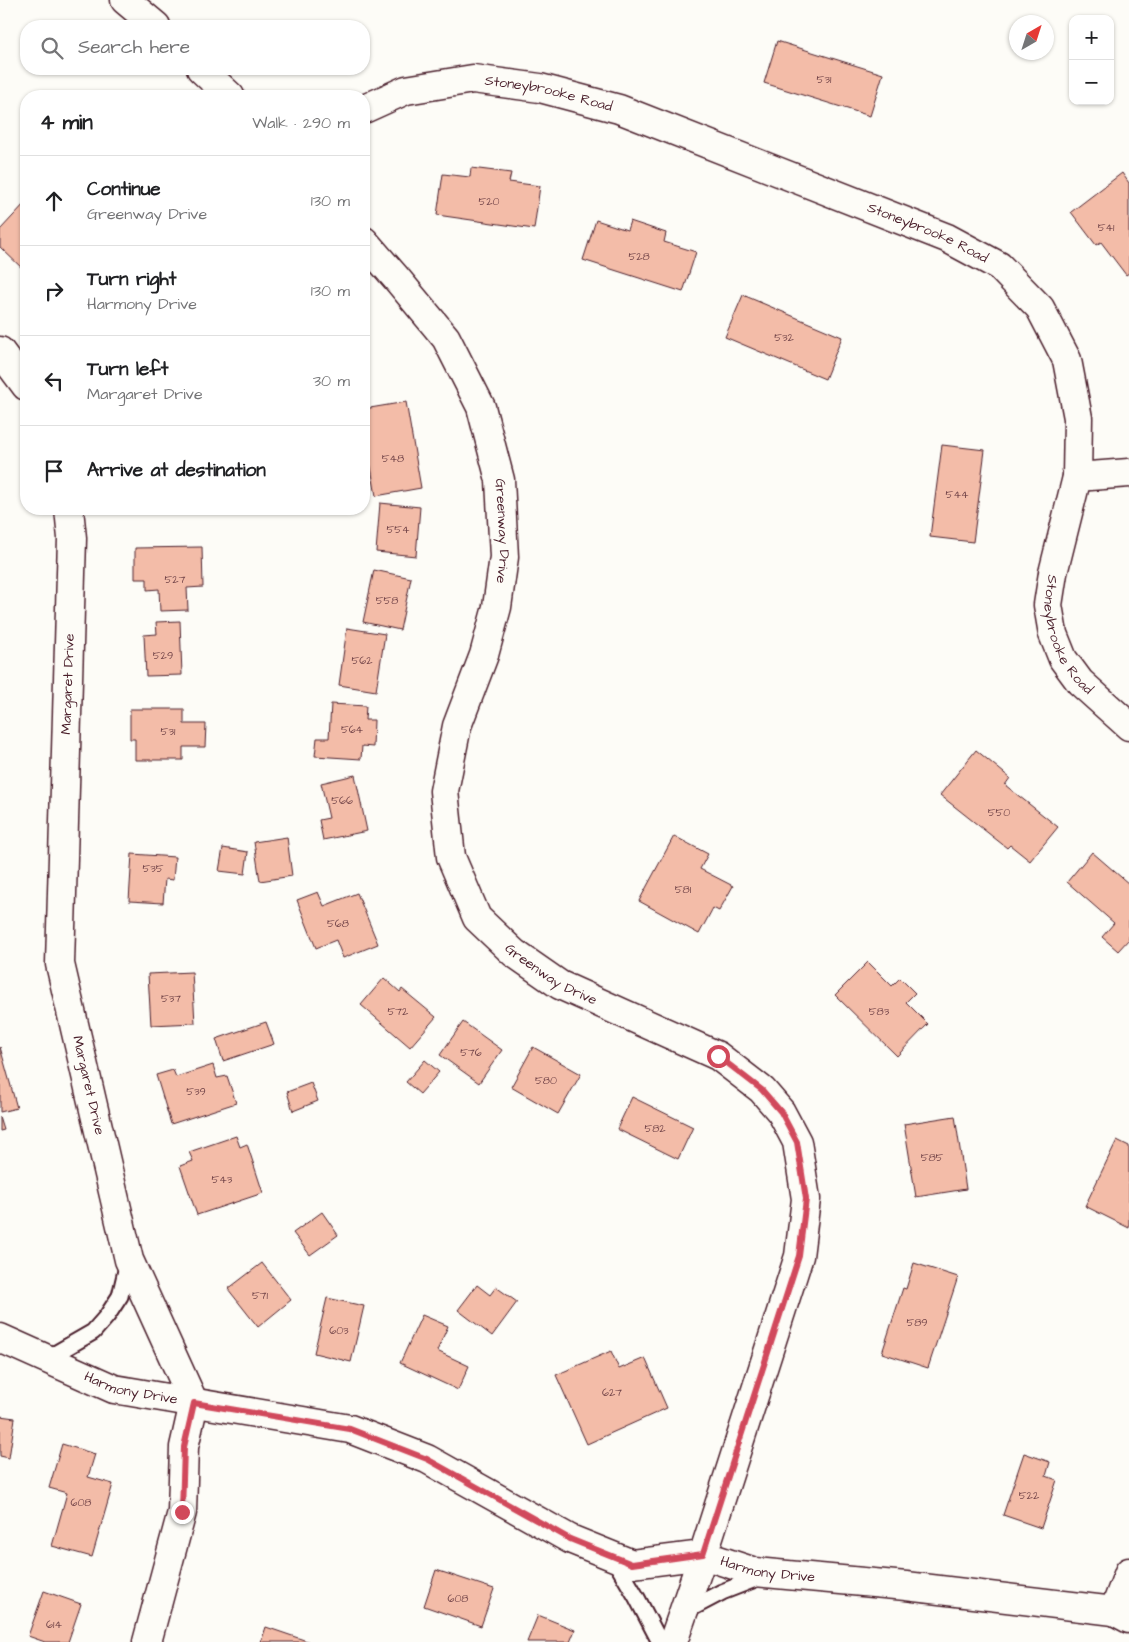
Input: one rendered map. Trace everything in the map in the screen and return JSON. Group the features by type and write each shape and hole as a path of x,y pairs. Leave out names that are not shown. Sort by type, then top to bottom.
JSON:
{"street":[{"path":"125,0 149,20"},
{"path":"207,75 224,90"},
{"name":"Stoneybrooke Road","path":"370,105 406,90 473,79 540,88 619,109 947,238 998,266 1040,308 1067,360 1078,418 1077,477 1052,573 1048,605 1053,634 1063,658 1080,682 1129,726"},
{"name":"Greenway Drive","path":"370,248 446,338 481,406 500,480 504,557 497,607 484,655 457,726 444,791 451,857 477,918 514,954 560,985 718,1056 762,1090 781,1112 797,1142 806,1199 799,1256 673,1642"},
{"path":"0,352 20,378"},
{"path":"1077,477 1129,473"},
{"name":"Margaret Drive","path":"70,515 72,538 60,964 129,1260 194,1403"},
{"name":"Harmony Drive","path":"0,1338 114,1390 350,1429 427,1459 570,1539 632,1564 703,1554 755,1572 906,1586 1121,1615"},
{"path":"147,1642 182,1512 184,1447 194,1403"},
{"path":"1121,1615 1129,1572"}],"lane":[{"path":"46,1359 93,1332 107,1316 120,1296 129,1260"},
{"path":"612,1556 638,1598 660,1642"},
{"path":"683,1613 722,1592 770,1574"}],"building":[{"path":"777,41 883,74 870,116 764,83"},
{"path":"471,168 511,173 509,182 540,186 534,229 437,215 443,174 470,177"},
{"path":"1122,173 1129,183 1129,273 1126,275 1101,242 1096,245 1071,212"},
{"path":"20,208 20,266 0,247 0,230"},
{"path":"596,220 627,230 630,221 666,233 664,242 696,252 683,292 583,260"},
{"path":"743,295 842,337 825,379 725,337"},
{"path":"406,402 421,488 376,496 370,462 370,408"},
{"path":"942,445 985,450 973,542 930,537"},
{"path":"380,503 420,507 416,556 376,552"},
{"path":"202,547 203,587 187,588 188,610 160,611 159,589 147,590 147,579 135,579 135,548"},
{"path":"374,570 411,578 400,630 363,622"},
{"path":"180,621 182,675 146,676 144,635 157,634 156,622"},
{"path":"347,628 385,634 376,691 339,685"},
{"path":"331,704 366,706 365,720 374,720 373,747 362,746 361,759 315,756 317,738 329,738"},
{"path":"130,709 184,709 184,724 206,724 205,747 183,747 183,760 135,760 135,739 130,739"},
{"path":"976,750 1010,778 1005,785 1058,827 1030,861 1010,845 1007,848 940,795"},
{"path":"355,775 367,831 323,840 319,820 329,818 321,783"},
{"path":"674,836 708,854 700,869 733,886 719,911 713,908 699,934 639,901"},
{"path":"287,837 292,876 260,881 254,842"},
{"path":"223,848 248,852 245,874 219,871"},
{"path":"1092,852 1129,884 1129,939 1118,951 1102,937 1114,923 1067,882"},
{"path":"132,854 175,857 173,880 165,879 163,903 129,901"},
{"path":"318,892 324,906 357,893 378,944 343,958 336,940 316,948 297,900"},
{"path":"868,962 892,986 900,978 915,993 906,1002 928,1024 897,1056 835,995"},
{"path":"192,972 195,1023 151,1025 148,974"},
{"path":"384,978 400,992 402,989 436,1017 410,1047 361,1005"},
{"path":"266,1022 274,1044 223,1061 216,1039"},
{"path":"463,1022 502,1050 479,1083 440,1055"},
{"path":"0,1047 17,1108 0,1112"},
{"path":"533,1047 581,1074 558,1114 511,1087"},
{"path":"425,1060 439,1072 420,1094 406,1082"},
{"path":"213,1065 217,1078 227,1076 236,1103 171,1124 156,1075 173,1070 176,1077"},
{"path":"311,1083 318,1101 293,1111 287,1092"},
{"path":"632,1097 693,1127 678,1159 617,1129"},
{"path":"955,1116 966,1189 916,1197 904,1124"},
{"path":"0,1117 4,1130 0,1131"},
{"path":"236,1136 240,1147 247,1144 263,1193 197,1215 180,1166 193,1161 189,1152"},
{"path":"1117,1140 1129,1146 1129,1228 1085,1206"},
{"path":"322,1212 338,1235 310,1255 293,1233"},
{"path":"262,1263 291,1300 258,1327 228,1289"},
{"path":"914,1263 958,1277 928,1368 882,1353 903,1288 906,1289"},
{"path":"477,1285 490,1295 496,1287 517,1302 492,1336 458,1310"},
{"path":"327,1298 364,1306 351,1362 314,1353"},
{"path":"422,1315 448,1326 437,1351 469,1366 458,1390 400,1363"},
{"path":"611,1351 619,1369 645,1358 667,1408 587,1444 556,1375"},
{"path":"0,1416 15,1418 9,1458 0,1456"},
{"path":"62,1444 95,1454 88,1477 113,1484 92,1557 52,1546 67,1493 49,1488"},
{"path":"1024,1453 1050,1462 1046,1476 1057,1480 1041,1528 1003,1515"},
{"path":"436,1570 494,1589 481,1626 424,1606"},
{"path":"44,1591 81,1604 68,1642 45,1642 28,1636"},
{"path":"538,1615 575,1630 570,1642 527,1642"},
{"path":"266,1627 310,1642 261,1642"}],"route":[{"path":"182,1512 184,1447 194,1403 350,1429 427,1459 570,1539 632,1564 703,1554 799,1256 806,1199 797,1142 781,1112 762,1090 718,1056"}]}
